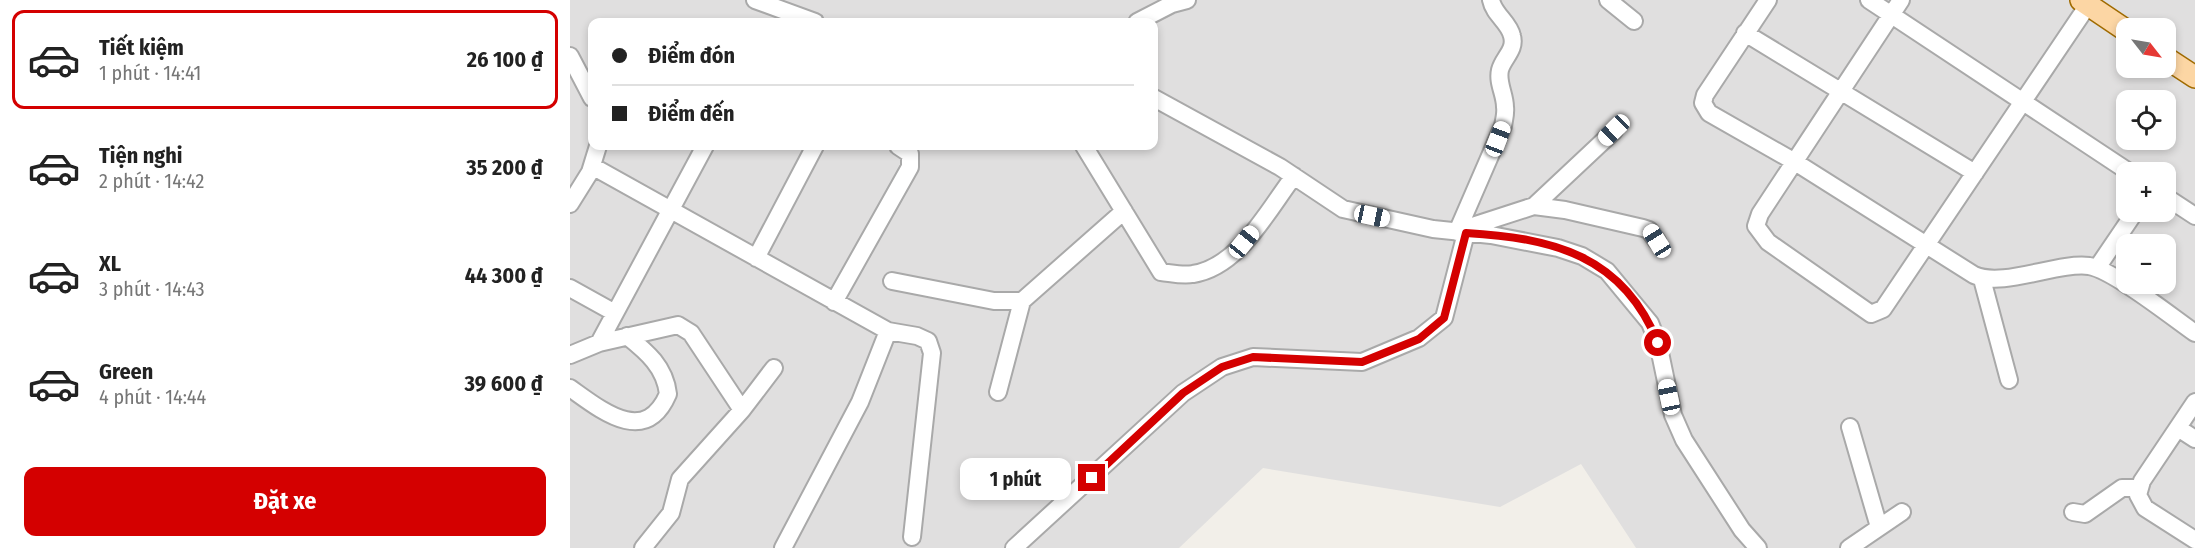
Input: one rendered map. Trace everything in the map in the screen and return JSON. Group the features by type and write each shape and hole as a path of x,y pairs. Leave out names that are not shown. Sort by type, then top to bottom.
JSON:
{"main road":[{"path":"2084,3 2116,25"},
{"path":"2176,65 2195,77"}],"street":[{"path":"755,0 804,18"},
{"path":"1014,548 1183,393 1222,367 1253,357 1362,362 1419,339 1444,318 1461,232 1503,126 1505,106 1499,77 1500,68 1512,48 1513,38 1510,30 1493,9 1491,0"},
{"path":"1608,0 1634,21"},
{"path":"1768,0 1705,95 1705,109 1795,162 1982,279 2087,266 2097,268 2195,333"},
{"path":"1869,0 2116,164"},
{"path":"1901,0 1760,214 1756,226 1768,242 1871,314 1883,309 2022,103 2084,3"},
{"path":"1144,18 1176,1"},
{"path":"1745,33 1841,89 1975,173"},
{"path":"573,59 588,90"},
{"path":"1158,100 1294,176 1342,209 1573,252 1607,271 1650,323 1658,343 1678,429 1742,530 1758,548"},
{"path":"1461,232 1534,206 1614,130"},
{"path":"570,204 592,165 597,150"},
{"path":"599,344 703,150"},
{"path":"756,258 813,150"},
{"path":"834,302 910,167 910,154 904,150"},
{"path":"1086,150 1161,272 1195,274 1219,264 1232,254 1294,176"},
{"path":"592,165 888,331 917,336 928,341 932,353 912,537"},
{"path":"2176,204 2195,216"},
{"path":"1534,206 1565,210 1643,228 1649,230 1657,241"},
{"path":"998,392 1022,301 1124,211"},
{"path":"2097,268 2128,222"},
{"path":"1982,279 2009,380"},
{"path":"892,281 994,302 1022,301"},
{"path":"570,288 615,313"},
{"path":"570,355 599,344 669,325 688,330 742,410"},
{"path":"783,548 860,402 888,331"},
{"path":"570,388 619,419 636,422 652,416 668,394 667,382 651,356 627,336"},
{"path":"643,548 671,513 680,479 742,410 774,368"},
{"path":"2195,402 2138,488 2140,501 2145,508 2195,540"},
{"path":"1850,428 1879,527"},
{"path":"2178,428 2195,439"},
{"path":"2073,512 2085,514 2122,488 2138,488"},
{"path":"1849,548 1902,512"}],"shaded area":[{"path":"570,0 2195,0 2195,548 1636,548 1581,464 1500,507 1263,468 1179,548 570,548"}],"route":[{"path":"1092,478 1183,393 1222,367 1253,357 1362,362 1419,339 1438,326 1444,318 1449,306 1457,262 1466,233 1491,235 1558,248 1582,256 1607,271 1620,284 1650,323 1658,343"}]}
